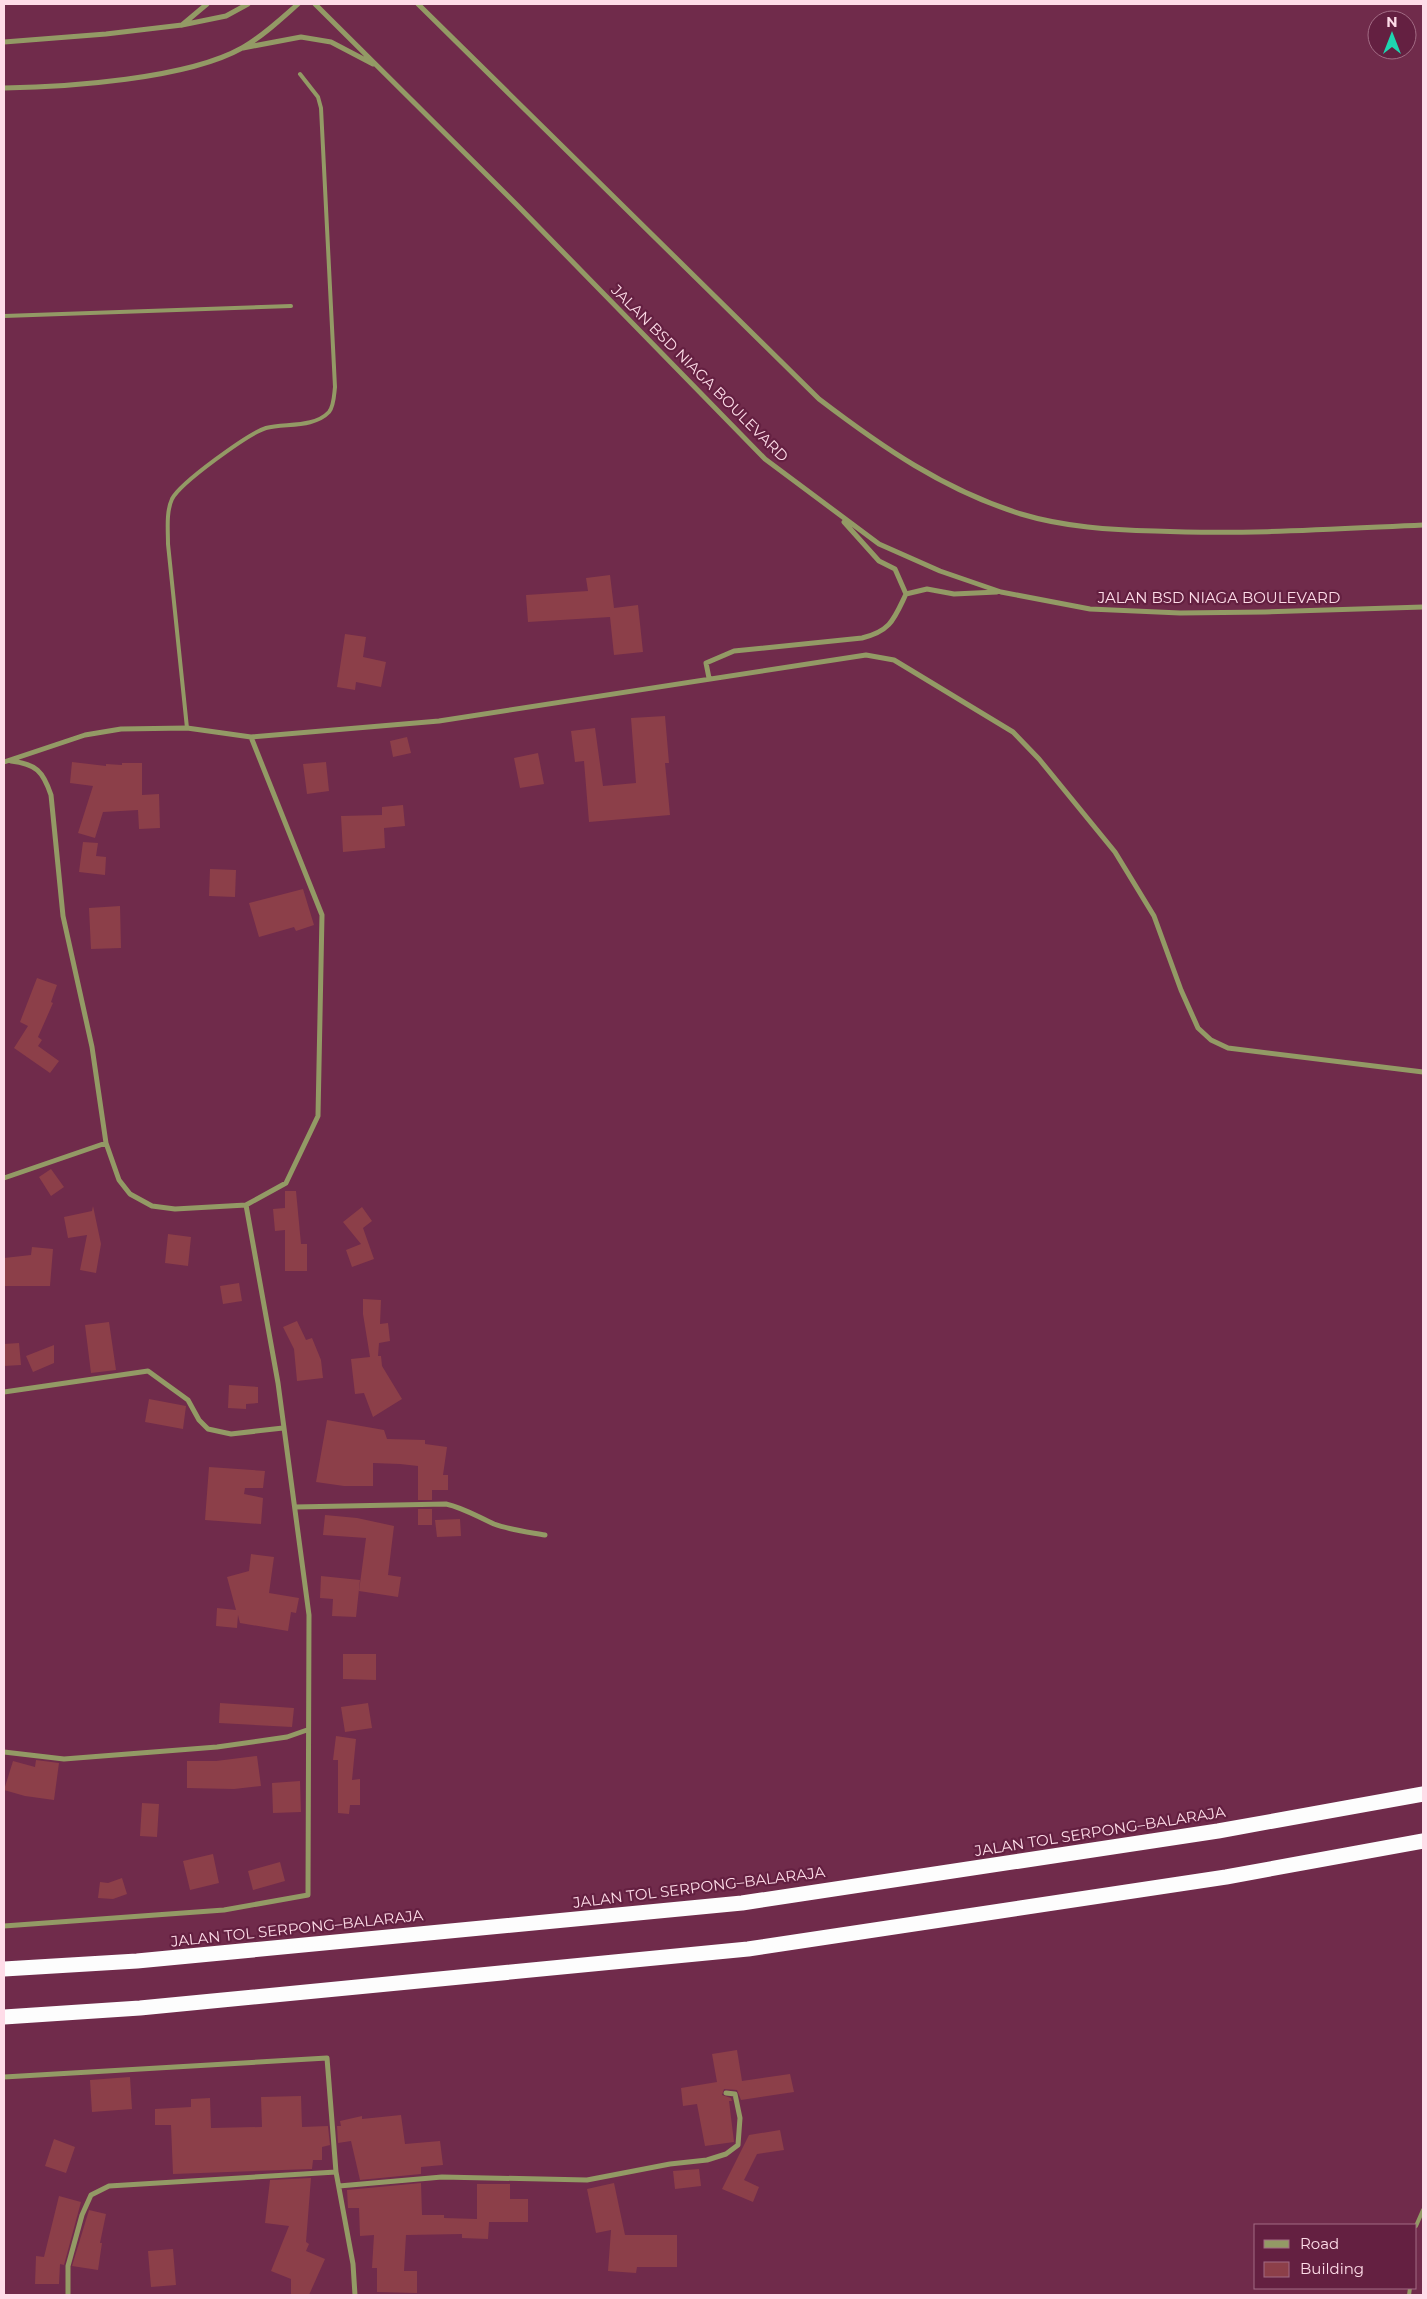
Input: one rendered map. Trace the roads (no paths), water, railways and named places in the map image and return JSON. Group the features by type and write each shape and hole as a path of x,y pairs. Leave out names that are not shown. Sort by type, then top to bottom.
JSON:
{"highway":[{"name":"JALAN TOL SERPONG–BALARAJA","path":"4,1969 137,1962 742,1903 1218,1831 1423,1794"},
{"path":"4,2017 140,2008 748,1949 1226,1877 1423,1841"}],"street":[{"path":"182,25 207,4"},
{"path":"4,42 182,25 226,16 248,4"},
{"path":"242,48 298,4"},
{"name":"JALAN BSD NIAGA BOULEVARD","path":"314,4 517,205 765,460 879,544 940,571 1001,592 1090,609 1171,612 1265,612 1423,607"},
{"path":"418,4 819,399 881,446 952,487 1022,514 1099,529 1256,532 1423,525"},
{"path":"4,88 111,80 183,69 242,48 302,37 331,42 378,66"},
{"path":"837,514 879,561 894,569 906,594"},
{"path":"906,594 927,589 954,594 1001,592"},
{"path":"709,678 706,663 734,651 878,635 891,624 906,594"},
{"path":"6,761 85,735 121,729 187,728 251,737 439,721 866,655 894,660 1013,732 1065,789 1115,852 1154,916 1181,990 1198,1028 1211,1040 1228,1048 1423,1072"},
{"path":"6,761 35,767 46,780 51,795 63,916 92,1047 106,1143 119,1180 130,1194 152,1206 175,1209 246,1205 286,1183 318,1116 322,915 251,737"},
{"path":"4,1178 106,1143"},
{"path":"4,1926 224,1910 308,1895 307,1730 309,1615 278,1383 246,1205"},
{"path":"4,1392 148,1371 188,1400 199,1420 208,1429 231,1434 283,1428"},
{"path":"295,1507 446,1504 465,1508 494,1524 545,1535"},
{"path":"4,1752 64,1759 259,1742 307,1730"},
{"path":"4,2077 327,2058 336,2172 353,2264 355,2295"},
{"path":"339,2186 442,2177 587,2180 670,2164 707,2160 726,2154 738,2145 740,2118 735,2094 726,2093"},
{"path":"68,2295 68,2266 82,2215 91,2195 109,2186 336,2172"}],"lane":[{"path":"187,728 168,544 168,519 172,498 191,480 256,432 316,420 329,412 332,405 335,387 321,108 318,97 300,74"},
{"path":"4,316 291,306"},
{"path":"1417,2224 1423,2210"}]}
